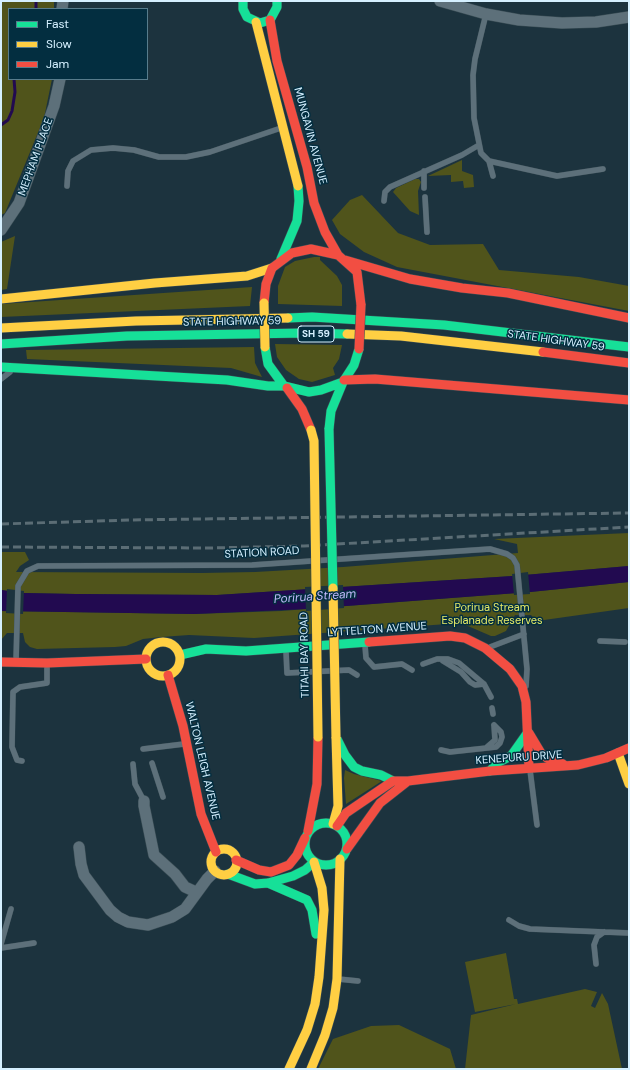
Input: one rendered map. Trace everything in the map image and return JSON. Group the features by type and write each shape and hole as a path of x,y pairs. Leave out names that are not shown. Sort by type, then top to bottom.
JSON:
{"main road":[{"path":"243,1 244,14 256,22 298,181 300,202 297,221 281,259"},
{"path":"256,22 270,20 276,12 277,1"},
{"name":"MUNGAVIN AVENUE","path":"270,20 277,61 307,167 314,203 325,232 341,257"},
{"path":"285,387 268,364 265,347 264,303 266,284 272,268 281,259 292,253 311,249 410,279 462,288 508,293 629,318"},
{"path":"335,825 338,806 329,429 331,410 344,381 354,365 359,349 361,305 358,276 341,257"},
{"path":"1,299 155,283 247,276 272,268"},
{"name":"STATE HIGHWAY 59","path":"1,328 136,321 312,317 444,325 629,347"},
{"name":"STATE HIGHWAY 59","path":"1,344 127,336 304,333 401,336 481,344 629,363"},
{"path":"1,367 227,380 314,392 344,381 375,379 629,400"},
{"name":"TITAHI BAY ROAD","path":"285,387 302,409 311,430 314,448 318,737 317,784 307,835"},
{"name":"LYTTELTON AVENUE","path":"180,655 206,649 246,651 286,649 455,636 469,640 485,648 510,669 525,694 530,768"},
{"path":"163,641 175,646 180,655 180,662 177,669 168,675 160,676 153,672 148,666 146,659 147,652 151,647 163,641"},
{"path":"1,662 47,663 146,659"},
{"name":"WALTON LEIGH AVENUE","path":"168,675 180,714 201,814 216,852"},
{"path":"490,771 497,763 511,756 528,732 544,756 571,766"},
{"path":"335,825 346,813 393,781 381,775 362,771 354,767 345,755 336,737"},
{"name":"KENEPURU DRIVE","path":"393,781 408,781 490,771 587,764 629,748"},
{"path":"618,753 629,784"},
{"path":"314,862 330,865 340,859 380,803 408,781"},
{"path":"314,862 305,870 293,876 268,883 255,884 216,871 211,862 216,852 223,849 230,850 236,860 259,870 271,872 280,869 289,865 297,855 307,835 317,824 322,823 335,825 346,836 347,849"},
{"path":"289,1069 308,1030 315,1004 324,910 322,888 314,862 306,851 307,835"},
{"path":"311,1069 325,1035 333,1008 337,979 340,859"},
{"path":"228,874 234,870 236,860"},
{"path":"268,883 299,895 307,900 312,910 315,922 319,968"}],"street":[{"path":"440,1 486,14 519,20 562,23 596,22 629,17"},
{"name":"MEPHAM PLACE","path":"1,230 19,203 54,106 60,80"},
{"path":"144,801 154,855 175,874 185,887 196,892"},
{"path":"79,847 84,875 110,910 118,917 128,922 148,925 160,922 185,909 196,892 216,871"}],"lane":[{"path":"486,14 475,58 474,118 479,145 482,153 489,161 492,176"},
{"path":"67,186 68,171 73,162 91,150 113,148 134,150 159,157 186,157 210,152 284,127"},
{"path":"384,201 384,192 390,187 462,155 479,145"},
{"path":"489,161 557,176 572,175 603,169"},
{"path":"424,171 424,188"},
{"path":"425,197 427,232"},
{"path":"1,379 10,372 26,368"},
{"name":"STATION ROAD","path":"16,662 17,590 23,576 33,568 44,565 252,565 490,549 507,554 513,558 519,575 527,670 525,694"},
{"path":"485,648 495,647 516,636 524,634"},
{"path":"600,641 625,642"},
{"path":"365,643 366,658 374,667 402,664 412,670"},
{"path":"286,649 287,673 349,670 357,675"},
{"path":"423,664 437,659 448,659 459,663 484,684 491,697"},
{"path":"22,761 17,760 12,747 13,692 20,687 47,683 47,663"},
{"path":"441,750 450,752 496,747 502,738 501,732 494,725"},
{"path":"143,749 186,743"},
{"path":"152,763 163,797"},
{"path":"133,764 135,784 144,801"},
{"path":"530,768 538,825"},
{"path":"1,944 11,909"},
{"path":"509,920 518,926 530,929 629,933"},
{"path":"596,964 594,945 597,937 604,932"},
{"path":"1,948 9,945 34,943"},
{"path":"337,979 358,981"}],"green space":[{"path":"1,1 54,1 54,8 8,8 8,80 52,80 44,118 5,213 1,215"},
{"path":"462,160 462,171 473,175 474,187 464,188 463,181 451,182 451,175 428,176"},
{"path":"415,179 419,179 421,182 418,191 419,215 410,211 393,192 396,188"},
{"path":"362,195 398,233 430,245 483,244 499,270 579,277 629,286 629,311 397,267 364,252 340,234 332,220 350,200"},
{"path":"15,236 7,289 1,290 1,242"},
{"path":"320,257 320,260 337,276 342,285 342,306 278,304 278,286 285,267 295,261"},
{"path":"252,287 250,306 1,317 1,304"},
{"path":"275,344 342,345 339,359 333,368 335,375 312,382 299,379 286,370 277,357"},
{"path":"254,347 255,363 262,377 231,368 27,359 26,350"},
{"name":"Porirua Stream Esplanade Reserves","path":"629,533 629,566 513,576 217,595 23,593 1,590 1,552 25,552 29,560 20,566 16,572 255,572 343,567 518,553 517,544 494,539"},
{"name":"Porirua Stream Esplanade Reserves","path":"629,582 629,608 537,621 531,615 515,615 506,631 495,636 491,636 461,623 254,638 189,635 143,639 126,646 115,647 37,649 30,647 25,642 23,633 7,633 1,640 1,611 194,614 281,611 530,592"},
{"path":"345,770 354,774 382,781 346,804 344,778"},
{"path":"506,953 514,999 517,999 518,1004 585,989 597,992 591,1006 595,1008 602,993 608,1004 622,1069 465,1069 471,1015 516,1004 475,1012 465,962"},
{"path":"399,1025 450,1049 456,1069 318,1069 333,1039 371,1026"}],"water":[{"name":"Porirua Stream","path":"629,566 629,582 530,592 306,609 194,614 1,611 1,590 23,593 217,595 513,576"}],"pier":[{"path":"528,572 530,594 514,595 512,574"},
{"path":"343,585 344,608 306,611 305,587"},
{"path":"7,589 24,591 23,614 6,613"}],"waterway":[{"path":"36,1 36,8"},
{"path":"1,125 8,120 12,111 15,92 14,80"}],"railway":[{"path":"1,524 129,520 629,513"},
{"path":"1,547 207,548 304,546 629,527"}],"traffic: fast":[{"path":"243,1 243,9 247,17 260,23 270,20 277,7 277,1"},
{"path":"281,259 297,221 299,201 298,186"},
{"path":"288,318 312,317 444,325 629,347"},
{"path":"1,344 127,336 304,333 347,334"},
{"path":"265,347 268,364 284,386 309,392 321,390 343,382 354,365 359,349"},
{"path":"1,367 227,380 268,386 284,386"},
{"path":"329,429 331,411 343,382"},
{"path":"329,429 333,588"},
{"path":"180,655 206,649 246,651 369,642"},
{"path":"490,771 497,763 511,756 528,732"},
{"path":"337,739 345,755 354,767 362,771 381,775 393,781"},
{"path":"322,823 330,823 338,826 344,832 347,844 344,856 338,862 330,865 322,865 314,862 308,856 305,848 305,840 308,832 314,826 322,823"},
{"path":"228,874 255,884 268,883 293,876 305,870 314,862"},
{"path":"268,883 307,900 312,910 316,934"}],"traffic: slow":[{"path":"256,22 298,186"},
{"path":"1,299 155,283 247,276 272,268"},
{"path":"264,303 265,347"},
{"path":"1,328 136,321 288,318"},
{"path":"347,334 401,336 543,352"},
{"path":"311,430 314,441 318,737"},
{"path":"333,588 336,737"},
{"path":"160,642 166,642 170,643 177,649 180,659 179,666 173,673 166,676 160,676 156,675 149,669 146,662 146,656 147,652 153,645 160,642"},
{"path":"333,824 338,806 336,737"},
{"path":"618,753 629,784"},
{"path":"224,849 233,853 237,862 233,871 224,875 215,871 211,862 215,853 224,849"},
{"path":"311,1069 325,1035 333,1008 337,979 340,859"},
{"path":"289,1069 307,1030 315,1004 319,977 324,910 322,888 314,862"}],"traffic: jam":[{"path":"270,20 277,61 307,167 314,203 325,232 338,255"},
{"path":"264,303 266,284 272,268 292,253 311,249 338,255 357,272 361,305"},
{"path":"345,260 410,279 462,288 508,293 629,318"},
{"path":"359,349 361,305"},
{"path":"543,352 629,363"},
{"path":"344,380 375,379 629,400"},
{"path":"287,388 302,409 311,430"},
{"path":"369,642 450,636 465,638 485,648 510,669 522,686 526,702 529,768"},
{"path":"1,662 47,663 146,659"},
{"path":"168,675 183,726 201,814 216,852"},
{"path":"529,733 541,753 547,758 563,764"},
{"path":"308,831 317,784 318,737"},
{"path":"337,826 346,813 393,781 408,781 490,771 578,765 606,758 629,748"},
{"path":"347,849 380,803 408,781"},
{"path":"236,860 259,870 271,872 289,865 297,855 305,838"}]}
